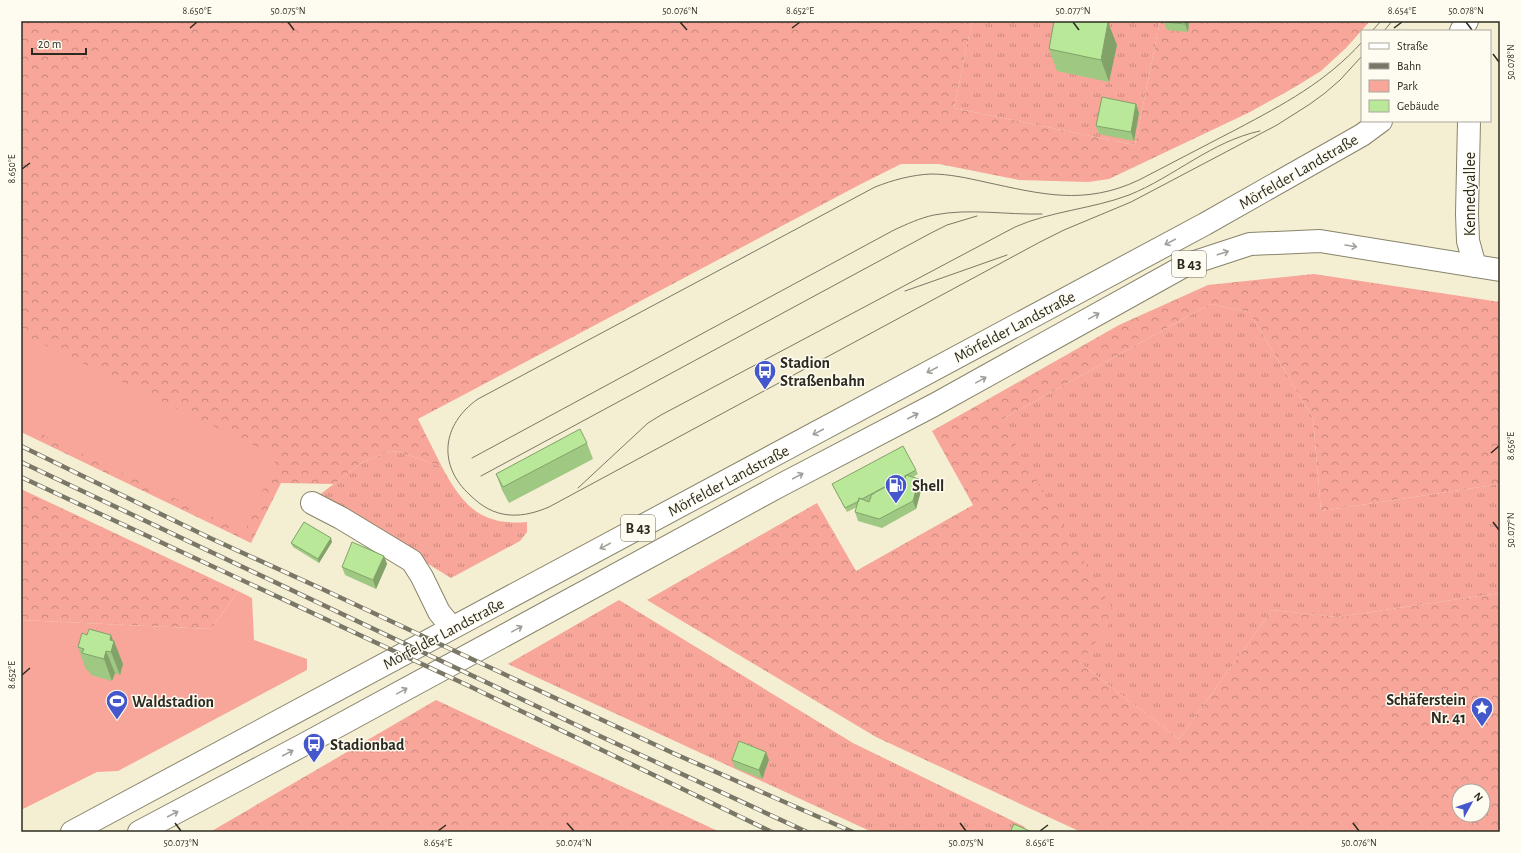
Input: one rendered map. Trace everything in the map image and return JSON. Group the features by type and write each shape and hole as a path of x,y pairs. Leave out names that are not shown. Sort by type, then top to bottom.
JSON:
{"main road":[{"path":"1462,30 1467,21"},
{"name":"Mörfelder Landstraße","path":"72,832 1205,224 1362,135 1380,122"},
{"name":"Kennedyallee","path":"1469,122 1468,241 1475,266"},
{"name":"Mörfelder Landstraße","path":"139,832 303,745 836,455 934,405 1186,265 1250,244 1320,241 1475,266"},
{"name":"B 43","path":"1475,266 1500,270"},
{"path":"312,503 341,518 412,561 422,577 439,612 452,628"}],"green space":[{"path":"21,21 972,21 954,108 1135,145 1160,21 1370,21 1346,48 1321,71 1295,87 1250,112 1109,179 1088,182 1019,180 939,164 901,164 418,419 442,467 400,452 390,451 361,463 334,484 281,483 251,543 21,432"},
{"path":"972,21 1160,21 1135,145 954,108"},
{"path":"1314,274 1500,302 1500,484 1321,511 1313,418 1249,312 1210,304 1001,420 1116,615 1080,663 1179,739 1272,610 1337,617 1500,593 1500,832 1081,832 876,737 647,600 817,503 856,571 973,505 932,431 1119,325 1208,285"},
{"path":"1210,304 1249,312 1313,418 1321,511 1500,484 1500,593 1337,617 1272,610 1179,739 1080,663 1001,420"},
{"path":"22,334 277,457 245,532 21,424"},
{"path":"390,451 400,452 442,467 458,493 475,511 485,517 497,521 527,522 527,532 520,541 451,578 420,559 403,569 383,549 301,509 361,463"},
{"path":"21,489 238,591 211,629 21,620"},
{"name":"Waldstadion","path":"238,591 252,598 254,640 307,659 307,670 118,771 97,772 21,810 21,620 211,629"},
{"path":"619,600 853,743 1025,827 1022,832 872,832 508,664"},
{"path":"436,700 720,832 210,832"}],"building":[{"path":"1054,21 1108,22 1101,60 1049,49"},
{"path":"1185,21 1185,24 1164,22"},
{"path":"1102,97 1136,104 1131,132 1096,126"},
{"path":"580,429 587,443 503,487 496,474"},
{"path":"903,446 916,470 862,499 859,498 859,501 845,508 832,484"},
{"path":"906,475 919,479 913,501 879,519 855,512 859,498 869,502 872,494 897,481 904,483"},
{"path":"304,522 331,538 318,559 291,543"},
{"path":"352,542 384,556 373,580 342,567"},
{"path":"89,629 111,635 110,640 114,641 111,652 106,651 104,659 82,653 84,649 78,647 82,633 87,635"},
{"path":"739,741 766,752 759,770 732,760"},
{"path":"1014,824 1032,832 1010,832"}],"tram line":[{"path":"1373,30 1381,21"},
{"path":"1385,30 1392,21"},
{"path":"1361,43 1319,81 1288,101 1139,180 1119,188 1100,193 1062,195 1025,190 958,176 931,174 902,178 875,187 478,399 466,409 457,420 451,432 448,445 452,471 459,483 470,495 483,506 493,511 510,515 520,515 549,507 1040,242 1064,230 1131,202 1277,125 1325,93 1340,80 1361,57"},
{"path":"578,488 648,423 661,415 1015,227 1043,217 1101,204 1129,195 1162,179 1209,151 1242,136 1260,131"},
{"path":"472,458 909,223 934,215 961,212 1042,214"},
{"path":"481,476 931,233 947,225 977,216"},
{"path":"905,291 1007,255"}],"railway":[{"path":"21,446 210,538 675,754 853,832"},
{"path":"21,462 589,731 807,832"},
{"path":"21,477 469,686 772,832"}],"place":[{"name":"Stadion Straßenbahn","path":"765,390"},
{"name":"Shell","path":"896,504"},
{"name":"Waldstadion","path":"117,720"},
{"name":"Schäferstein Nr. 41","path":"1482,728"},
{"name":"Stadionbad","path":"314,764"}]}
